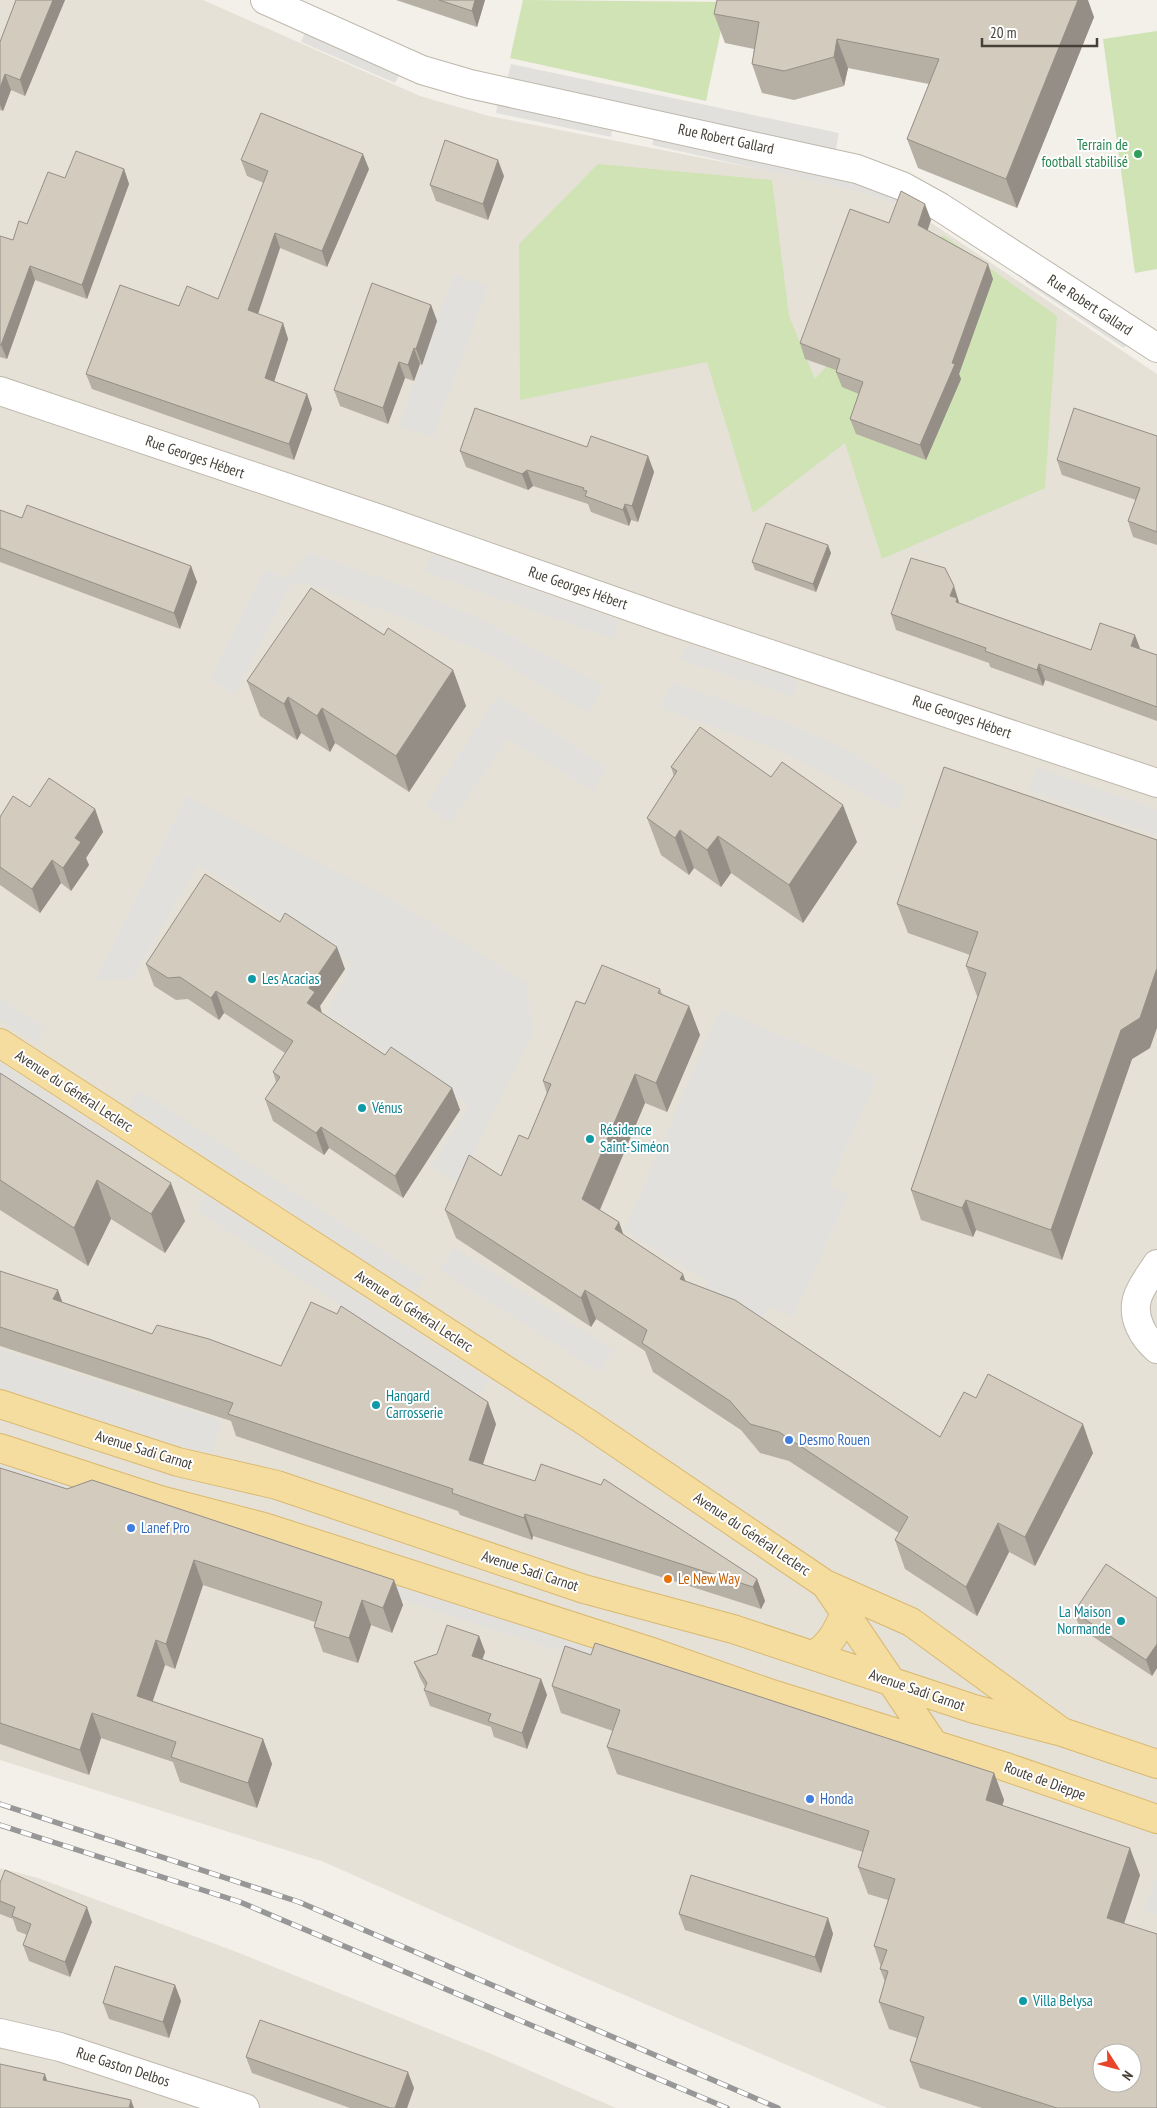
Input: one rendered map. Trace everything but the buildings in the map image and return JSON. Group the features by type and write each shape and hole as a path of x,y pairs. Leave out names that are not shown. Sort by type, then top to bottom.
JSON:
{"main road":[{"name":"Avenue du Général Leclerc","path":"0,1043 586,1422 825,1584"},
{"name":"Avenue Sadi Carnot","path":"0,1404 178,1462 277,1486 584,1589 733,1629 974,1709 1062,1732"},
{"path":"0,1448 160,1500 264,1527 649,1651 766,1692 933,1743"},
{"path":"825,1584 933,1743"},
{"path":"825,1584 911,1622 1062,1732 1157,1764"},
{"path":"814,1655 832,1640 845,1613"},
{"name":"Route de Dieppe","path":"933,1743 1157,1819"}],"street":[{"name":"Rue Robert Gallard","path":"264,0 432,73 470,84 800,155 857,169 884,179 940,207 1157,348"},
{"name":"Rue Georges Hébert","path":"0,391 386,521 675,622 1157,782"},
{"path":"1157,1264 1137,1299 1138,1323 1148,1341 1157,1349"},
{"name":"Rue Gaston Delbos","path":"0,2032 60,2047 245,2108"}],"shaded area":[{"path":"0,0 203,0 420,96 489,116 795,176 858,191 899,205 933,224 1157,374 1157,2108 887,2108 564,1969 324,1862 0,1760"},
{"path":"307,28 402,70 395,83 301,42"},
{"path":"511,64 839,133 835,154 506,84"},
{"path":"498,100 613,124 611,137 496,113"},
{"path":"655,133 848,175 899,194 895,204 861,192 652,145"},
{"path":"1032,273 1131,338 1124,348 1025,282"},
{"path":"454,274 488,286 433,437 399,426"},
{"path":"310,553 406,587 478,618 604,686 588,713 491,656 404,618 308,584 291,584 235,694 210,680 264,569 285,579"},
{"path":"431,554 620,620 613,639 424,572"},
{"path":"687,644 798,680 793,696 681,660"},
{"path":"672,682 788,723 847,750 905,788 897,812 785,753 659,707"},
{"path":"498,696 607,768 593,791 508,739 450,823 425,806"},
{"path":"1037,767 1157,810 1157,836 1028,790"},
{"path":"186,796 393,900 526,982 533,1032 458,1183 431,1167 469,1105 327,1014 352,963 198,865 132,979 95,980"},
{"path":"0,999 46,1029 36,1043 0,1020"},
{"path":"720,1009 877,1077 829,1185 848,1195 793,1317 769,1307 757,1336 698,1310 708,1281 624,1231"},
{"path":"0,1063 136,1151 128,1163 0,1081"},
{"path":"139,1090 424,1278 414,1293 128,1106"},
{"path":"206,1194 488,1380 478,1396 196,1210"},
{"path":"454,1248 614,1350 599,1372 440,1270"},
{"path":"0,1349 222,1421 211,1456 0,1388"},
{"path":"0,1459 72,1482 66,1499 0,1478"},
{"path":"120,1495 627,1657 622,1671 116,1507"},
{"path":"0,1868 38,1878 234,1951 489,2053 616,2108 0,2108"},
{"path":"1155,1879 1157,1880 1157,1914 1144,1910"}],"green space":[{"path":"523,0 727,2 706,101 510,58"},
{"name":"Terrain de football stabilisé","path":"1157,31 1157,269 1135,273 1103,39"},
{"path":"598,164 772,180 789,316 815,379 943,235 1057,316 1045,488 882,559 845,443 753,513 707,362 520,400 519,244"}],"railway":[{"path":"0,1804 299,1902 778,2108"},
{"path":"0,1825 240,1902 727,2108"}],"place":[{"name":"Terrain de football stabilisé","path":"1138,154"},
{"name":"Les Acacias","path":"252,979"},
{"name":"Vénus","path":"362,1108"},
{"name":"Résidence Saint-Siméon","path":"590,1139"},
{"name":"Hangard Carrosserie","path":"376,1405"},
{"name":"Desmo Rouen","path":"789,1440"},
{"name":"Lanef Pro","path":"131,1528"},
{"name":"Le New Way","path":"668,1579"},
{"name":"La Maison Normande","path":"1121,1621"},
{"name":"Honda","path":"810,1799"},
{"name":"Villa Belysa","path":"1023,2001"}]}
